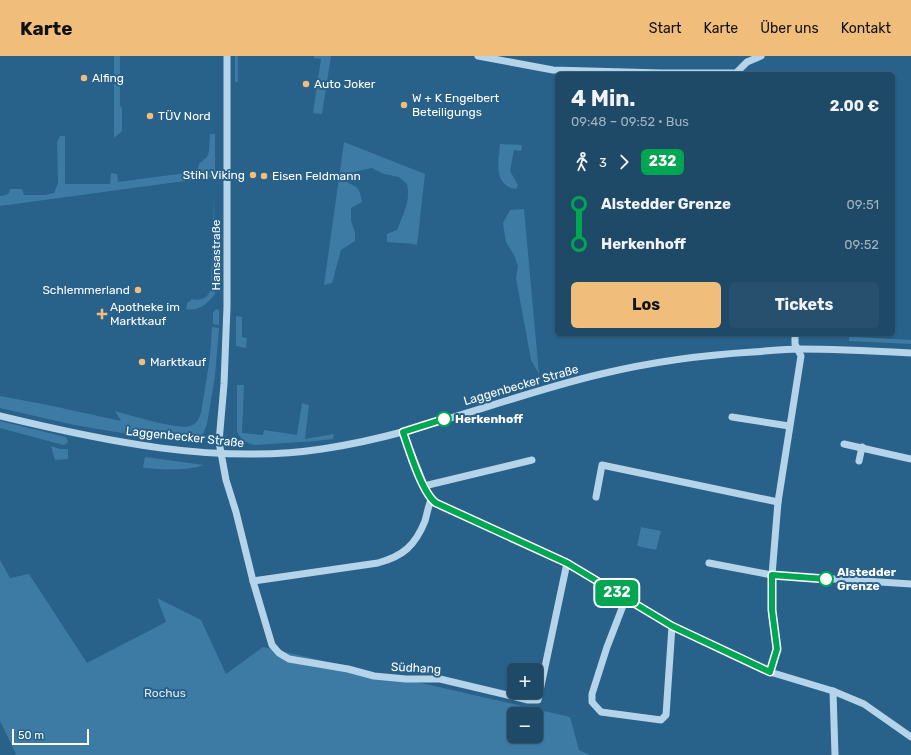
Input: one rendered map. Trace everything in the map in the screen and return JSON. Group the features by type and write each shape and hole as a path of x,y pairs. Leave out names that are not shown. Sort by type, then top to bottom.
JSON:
{"street":[{"name":"Hansastraße","path":"221,453 219,442 224,384 227,307 227,56"},
{"path":"478,56 553,70 626,72"},
{"path":"737,72 747,59 761,56"},
{"path":"770,672 777,649 772,610 772,575 778,502 801,356 795,344 795,336"},
{"name":"Laggenbecker Straße","path":"0,416 105,439 175,449 221,453 268,454 322,450 403,432 538,390 601,374 686,358 798,349 911,353"},
{"path":"732,417 789,426"},
{"path":"403,432 424,486 431,500 436,503 567,563 672,626 770,672 833,691 864,704 911,736"},
{"path":"844,444 911,458"},
{"path":"859,461 862,447"},
{"name":"Südhang","path":"221,453 226,480 272,645 279,654 290,659 348,668 374,676 406,679 440,679 528,700 538,700 567,563"},
{"path":"424,486 532,460"},
{"path":"596,497 602,465 778,502"},
{"path":"253,581 378,563 393,559 407,550 417,538 425,520 431,500"},
{"path":"709,563 772,575 911,584"},
{"path":"626,598 607,647 592,694 592,702 601,712 661,720 666,715 672,626"},
{"path":"833,691 835,755"}],"green space":[{"path":"114,56 120,56 120,106 122,108 122,131 114,138"},
{"path":"235,56 238,56 238,82 235,82"},
{"path":"314,56 331,56 322,114 313,113 321,59 314,58"},
{"path":"210,134 215,134 214,177 0,206 0,196 9,193 10,189 22,189 24,195 46,195 54,193 58,183 57,142 60,136 65,136 65,184 110,184 111,173 117,174 118,182 197,171 199,164 207,157 209,151"},
{"path":"344,142 425,174 417,245 387,242 387,234 397,230 406,208 408,197 407,184 399,177 384,174 372,168 349,173 346,180 357,188 362,202 351,208 351,221 355,232 355,241 341,250 332,283 324,285"},
{"path":"500,144 522,145 521,151 514,150 510,171 518,185 516,189 508,187 500,177 498,161"},
{"path":"214,195 215,294 203,306 191,310 186,309 188,301 190,302 191,299 198,300 206,297 211,288"},
{"path":"524,209 539,374 531,360 516,278 518,266 514,255 506,242 503,223 510,210"},
{"path":"217,309 219,310 219,325 213,324 213,312"},
{"path":"236,316 242,317 242,337 247,338 246,348 236,346"},
{"path":"212,327 219,328 215,376 207,424 203,434 197,439 181,440 134,435 74,425 0,408 0,396 121,421 115,411 165,424 184,427 190,426 197,421 201,413 210,357"},
{"path":"849,336 856,336 911,340 911,344 849,341"},
{"path":"237,385 244,385 242,433 263,435 264,430 297,435 302,403 309,405 305,439 334,434 333,439 255,445 246,442 240,437 237,431"},
{"path":"0,421 66,437 68,442 63,445 0,428"},
{"path":"51,446 60,449 68,449 68,459 55,460"},
{"path":"145,457 204,465 175,470 145,468 143,467"},
{"path":"641,527 661,531 656,550 637,546"},
{"name":"Rochus","path":"0,560 10,578 29,574 87,663 166,622 157,598 201,620 226,674 263,647 526,707 507,707 507,743 543,743 543,711 570,717 579,750 590,755 15,755 16,754 0,721"}],"bus line":[{"name":"232","path":"444,419 403,432 431,500 567,563 672,626 770,672 777,649 772,610 772,575 826,579"}],"place":[{"name":"Alfing","path":"84,78"},
{"name":"Auto Joker","path":"306,84"},
{"name":"W + K Engelbert Beteiligungs","path":"404,105"},
{"name":"TÜV Nord","path":"150,116"},
{"name":"Stihl Viking","path":"253,175"},
{"name":"Eisen Feldmann","path":"264,176"},
{"name":"Schlemmerland","path":"138,290"},
{"name":"Apotheke im Marktkauf","path":"102,314"},
{"name":"Marktkauf","path":"142,362"},
{"name":"Herkenhoff","path":"444,419"},
{"name":"Alstedder Grenze","path":"826,579"}]}
